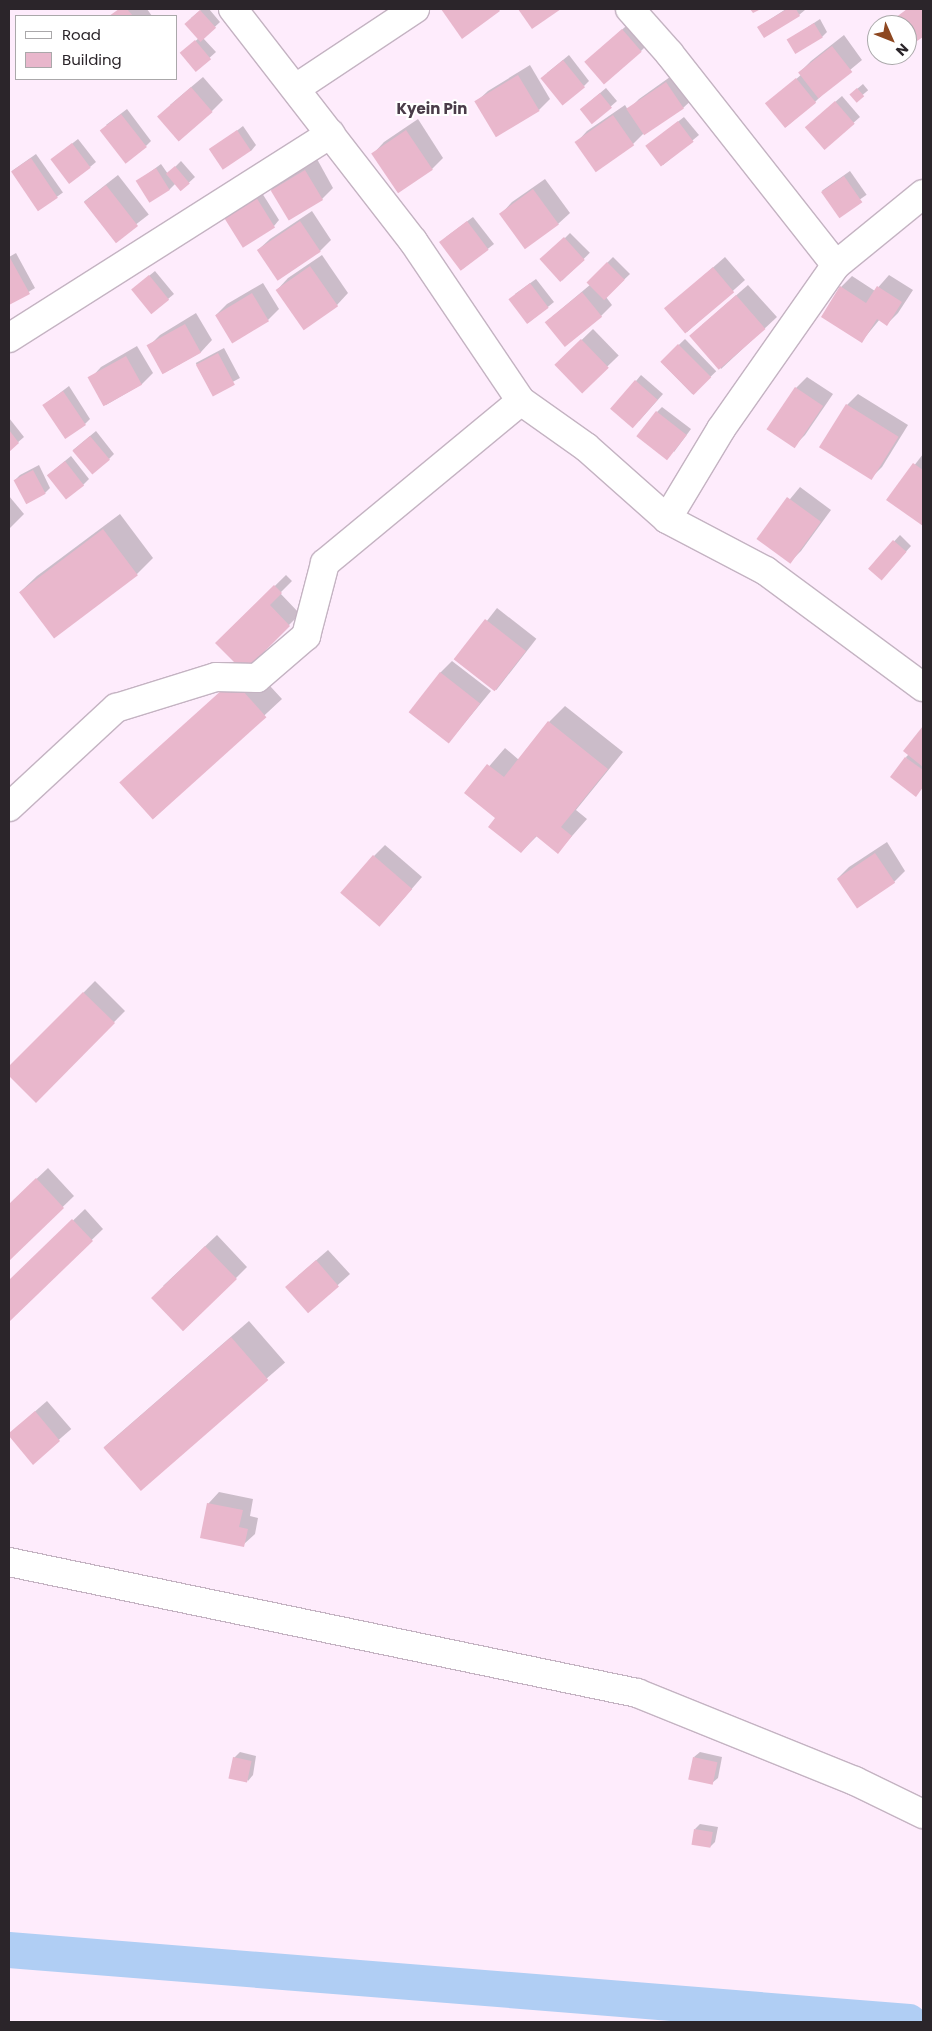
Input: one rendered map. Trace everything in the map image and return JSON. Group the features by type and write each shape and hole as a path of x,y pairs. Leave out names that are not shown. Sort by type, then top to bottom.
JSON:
{"street":[{"path":"233,9 413,240 521,401 586,447 667,519 766,571 923,687"},
{"path":"296,88 415,9"},
{"path":"630,9 669,53 836,265"},
{"path":"9,338 331,134"},
{"path":"667,519 721,429 836,265 923,194"},
{"path":"9,807 116,708 216,677 257,678 306,636 325,563 521,401"},
{"path":"9,1562 637,1693 855,1781 923,1814"}],"building":[{"path":"119,9 127,9 132,15 110,15"},
{"path":"441,9 498,9 500,11 462,39"},
{"path":"518,9 561,9 532,29"},
{"path":"750,9 761,9 753,13"},
{"path":"787,9 796,9 800,16 764,38 757,27"},
{"path":"907,9 923,9 923,37 917,41 917,15 899,15"},
{"path":"200,10 216,28 200,42 184,24"},
{"path":"814,23 823,38 795,54 787,39"},
{"path":"622,29 642,52 604,84 584,62"},
{"path":"195,40 211,59 196,72 180,53"},
{"path":"832,46 852,72 818,98 798,72"},
{"path":"563,60 585,87 562,105 540,78"},
{"path":"518,75 540,111 496,137 474,101"},
{"path":"796,78 816,103 785,128 765,103"},
{"path":"666,82 684,109 644,135 626,109"},
{"path":"191,87 213,112 179,141 157,117"},
{"path":"857,88 864,96 857,103 849,95"},
{"path":"600,93 612,108 592,124 580,109"},
{"path":"835,101 855,124 824,150 805,127"},
{"path":"121,114 147,147 126,164 100,131"},
{"path":"613,115 634,145 596,172 574,142"},
{"path":"678,121 694,142 661,166 645,146"},
{"path":"237,130 251,151 223,170 209,149"},
{"path":"406,130 433,170 398,193 371,153"},
{"path":"72,143 91,168 69,184 50,159"},
{"path":"31,158 58,198 38,211 11,171"},
{"path":"175,166 190,184 181,191 166,174"},
{"path":"156,168 170,190 149,203 136,181"},
{"path":"305,170 323,200 289,221 271,191"},
{"path":"844,176 862,202 839,218 821,192"},
{"path":"106,185 138,226 116,243 84,202"},
{"path":"533,189 559,225 525,249 499,214"},
{"path":"256,197 275,228 243,248 224,217"},
{"path":"300,221 321,252 278,281 257,250"},
{"path":"467,221 489,250 461,271 439,242"},
{"path":"564,237 585,260 560,282 539,259"},
{"path":"9,259 30,294 9,305"},
{"path":"607,262 625,280 604,300 586,283"},
{"path":"310,266 338,306 304,330 276,290"},
{"path":"713,267 734,292 685,333 664,308"},
{"path":"149,275 169,300 151,314 131,289"},
{"path":"530,283 549,308 527,324 508,299"},
{"path":"840,286 866,303 877,286 902,302 887,326 877,319 862,343 821,317"},
{"path":"582,292 602,317 565,347 545,322"},
{"path":"252,293 269,321 232,343 215,315"},
{"path":"736,295 766,329 719,370 689,336"},
{"path":"185,324 201,353 163,374 147,345"},
{"path":"581,339 609,368 582,393 554,365"},
{"path":"678,344 711,377 694,395 660,362"},
{"path":"218,353 235,385 213,397 196,365"},
{"path":"126,356 142,385 104,406 88,377"},
{"path":"635,380 658,400 633,428 610,409"},
{"path":"795,387 823,406 795,448 766,429"},
{"path":"63,391 86,425 65,439 42,405"},
{"path":"846,404 899,437 872,480 819,447"},
{"path":"656,411 687,435 667,460 636,436"},
{"path":"9,430 19,443 9,452"},
{"path":"90,436 110,460 92,475 72,451"},
{"path":"65,461 84,485 66,500 47,475"},
{"path":"913,463 923,470 923,526 886,500"},
{"path":"33,470 46,494 26,504 14,480"},
{"path":"787,497 821,522 790,564 756,539"},
{"path":"103,529 138,575 54,639 19,592"},
{"path":"893,540 907,552 882,580 868,569"},
{"path":"274,585 282,593 270,605 290,626 244,672 215,643"},
{"path":"485,619 526,651 495,691 454,659"},
{"path":"440,672 480,703 449,744 409,712"},
{"path":"233,680 266,717 153,820 119,782"},
{"path":"548,721 608,769 561,827 572,836 558,854 536,836 521,853 488,827 495,818 464,793 487,764 504,777"},
{"path":"923,726 923,767 903,751"},
{"path":"905,757 923,770 923,787 916,797 890,777"},
{"path":"875,853 895,883 857,909 837,879"},
{"path":"373,855 412,889 379,927 340,893"},
{"path":"83,992 115,1023 36,1103 9,1076 9,1066"},
{"path":"36,1178 64,1208 9,1261 9,1204"},
{"path":"72,1219 93,1241 9,1322 9,1280"},
{"path":"205,1246 237,1279 183,1331 151,1298"},
{"path":"316,1260 339,1286 308,1313 285,1287"},
{"path":"231,1337 268,1380 141,1491 103,1448"},
{"path":"35,1411 60,1441 33,1465 9,1436 9,1433"},
{"path":"207,1503 243,1510 239,1527 248,1529 244,1547 200,1538"},
{"path":"233,1757 252,1761 247,1782 228,1779"},
{"path":"693,1757 717,1762 713,1785 688,1779"},
{"path":"694,1829 713,1832 710,1848 691,1845"}],"waterway":[{"path":"9,1950 909,2022"}],"district":[{"name":"Kyein Pin","path":"432,109"}]}
